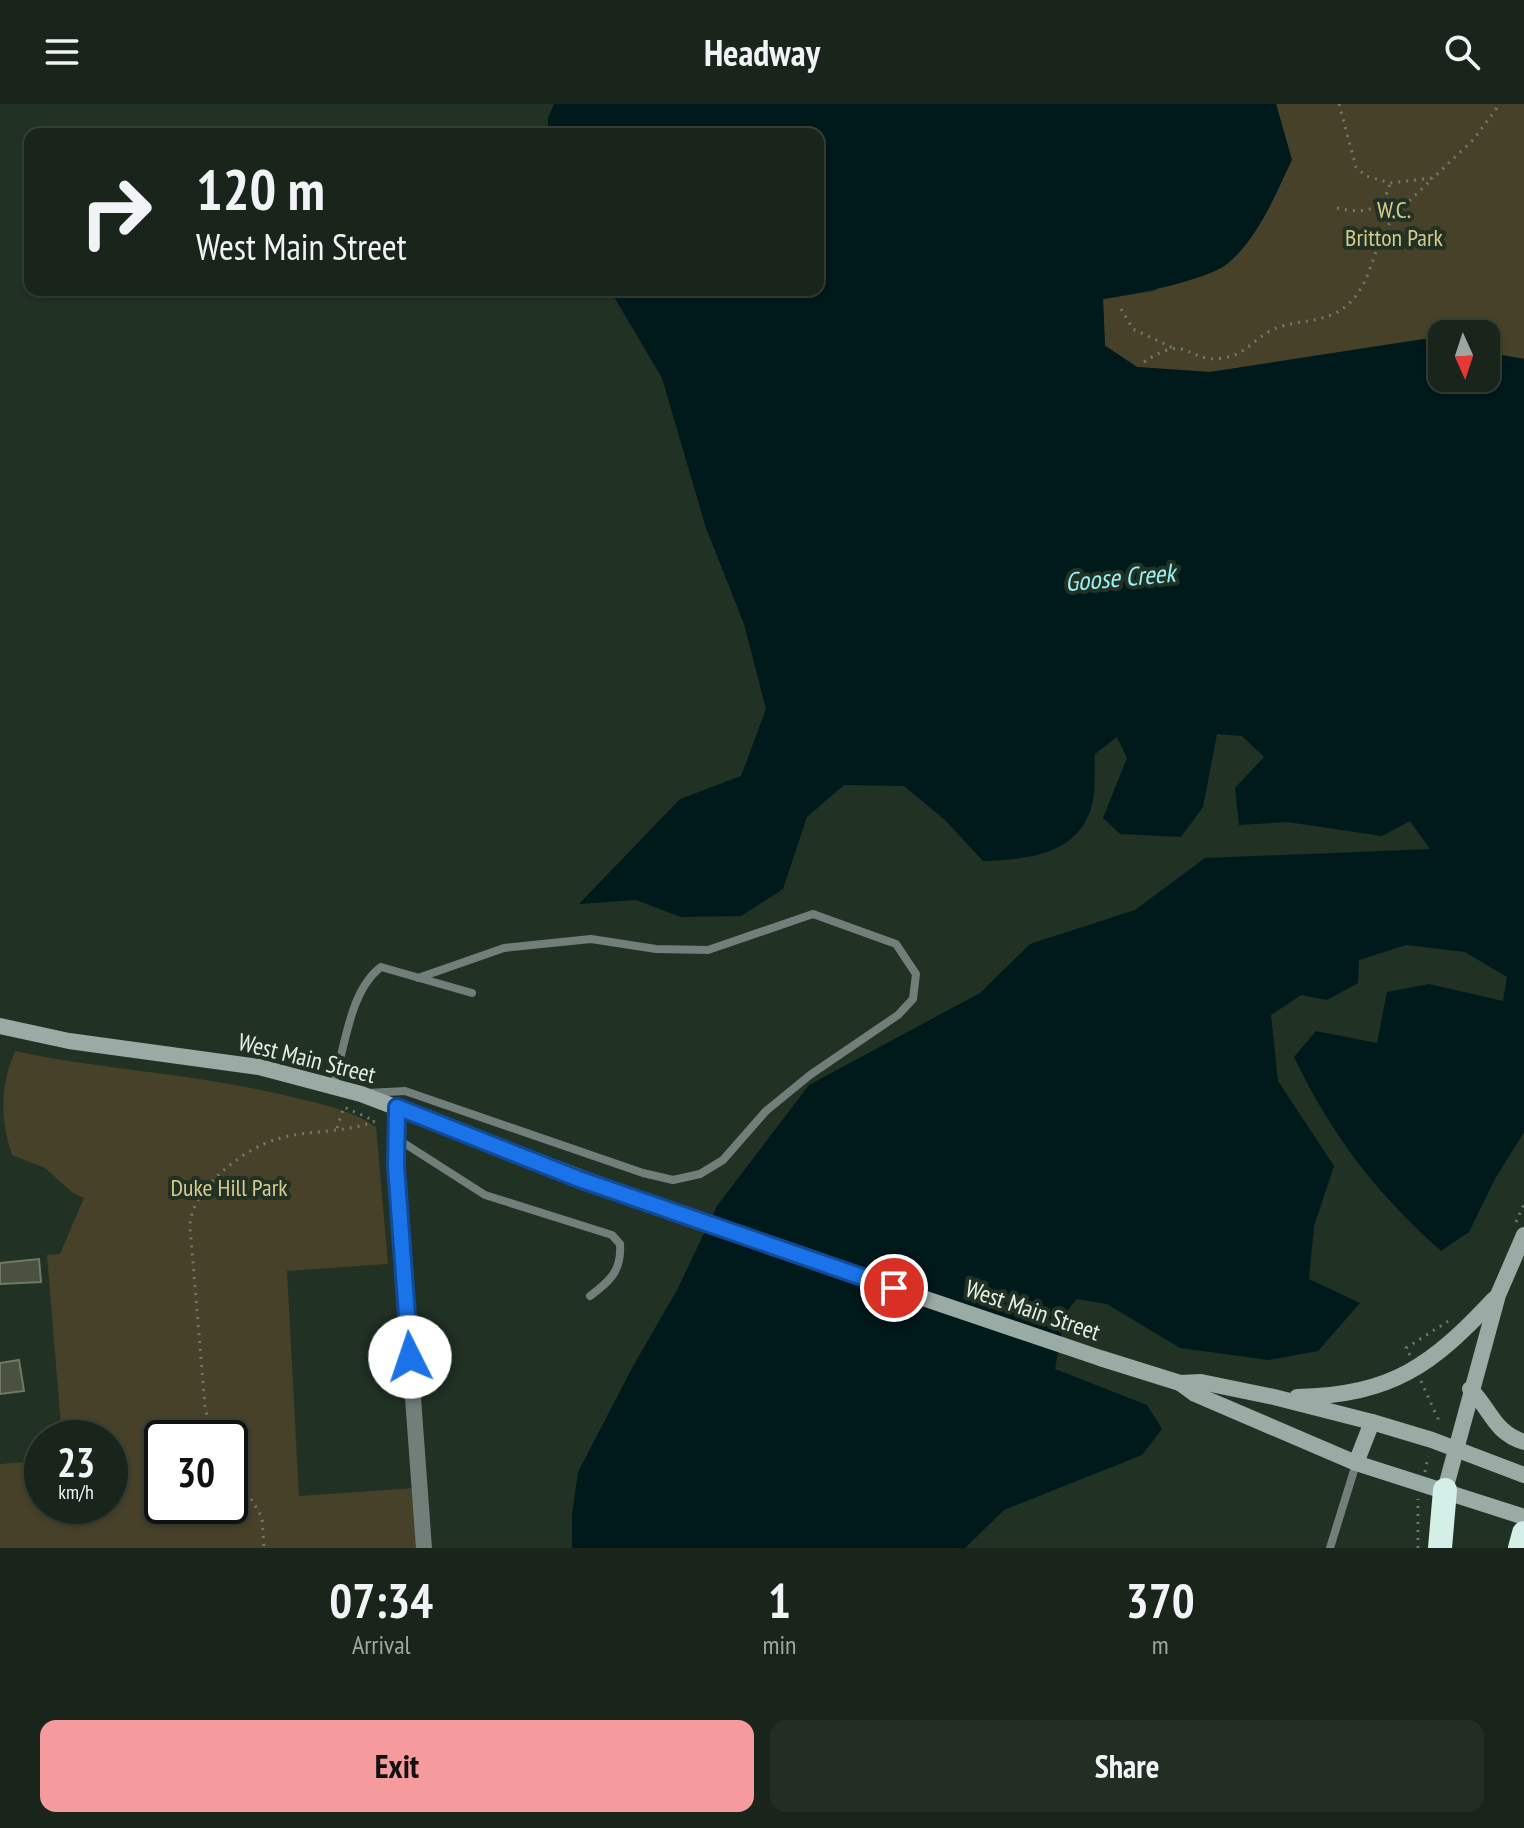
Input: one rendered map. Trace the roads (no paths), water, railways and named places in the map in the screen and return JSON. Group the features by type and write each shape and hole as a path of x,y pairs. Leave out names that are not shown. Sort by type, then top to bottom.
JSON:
{"highway":[{"path":"1434,1486 1440,1548"},
{"path":"1520,1548 1524,1533"}],"main road":[{"name":"West Main Street","path":"0,1026 69,1041 259,1067 361,1094 687,1218 1180,1383 1195,1394 1356,1463 1524,1517"},
{"path":"1434,1486 1455,1450 1470,1389 1519,1230"},
{"path":"1274,1397 1341,1393 1391,1381 1416,1369 1453,1343 1498,1295"},
{"name":"West Main Street","path":"1180,1383 1201,1382 1372,1422 1432,1440 1524,1475"},
{"path":"1470,1389 1486,1404 1495,1425 1524,1442"},
{"path":"1356,1463 1372,1422"}],"street":[{"path":"397,1107 395,1138 424,1548"}],"lane":[{"path":"361,1094 382,1089 405,1091 643,1173 673,1180 700,1174 723,1160 766,1111 810,1075 898,1015 913,999 916,974 896,944 813,914 708,950 656,949 591,939 504,948 418,978"},
{"path":"333,1086 356,1006 368,977 381,967 472,993"},
{"path":"395,1138 485,1195 612,1235 620,1244 619,1267 610,1281 590,1296"},
{"path":"1330,1548 1356,1463"}],"water":[{"name":"Goose Creek","path":"554,104 1276,104 1292,160 1265,216 1248,242 1227,264 1202,276 1149,291 1103,299 1105,346 1137,367 1210,372 1424,339 1428,340 1428,392 1500,392 1500,355 1524,359 1524,1132 1495,1179 1469,1232 1441,1251 1396,1207 1357,1162 1324,1112 1294,1057 1316,1031 1377,1043 1387,992 1429,984 1503,1001 1507,977 1465,952 1406,945 1359,960 1358,983 1327,1000 1301,995 1271,1015 1278,1081 1334,1166 1314,1226 1309,1279 1360,1303 1318,1351 1269,1360 1180,1348 1107,1304 1077,1299 1065,1313 1055,1369 1147,1405 1162,1429 1142,1455 1004,1510 965,1548 572,1548 572,1515 578,1472 677,1290 717,1206 809,1085 980,993 1030,944 1135,910 1205,858 1430,849 1410,821 1382,836 1287,822 1239,825 1235,788 1264,757 1242,736 1217,734 1203,807 1181,837 1120,834 1103,818 1127,758 1117,737 1095,754 1093,799 1085,822 1063,845 1033,856 983,861 945,820 904,786 844,785 807,817 783,889 741,916 681,917 636,900 579,904 680,799 741,776 766,709 744,624 706,528 662,378 614,296 824,296 824,128 548,128 548,118"}],"park label":[{"name":"W.C. Britton Park","path":"1394,223"},
{"name":"Duke Hill Park","path":"229,1187"}]}
